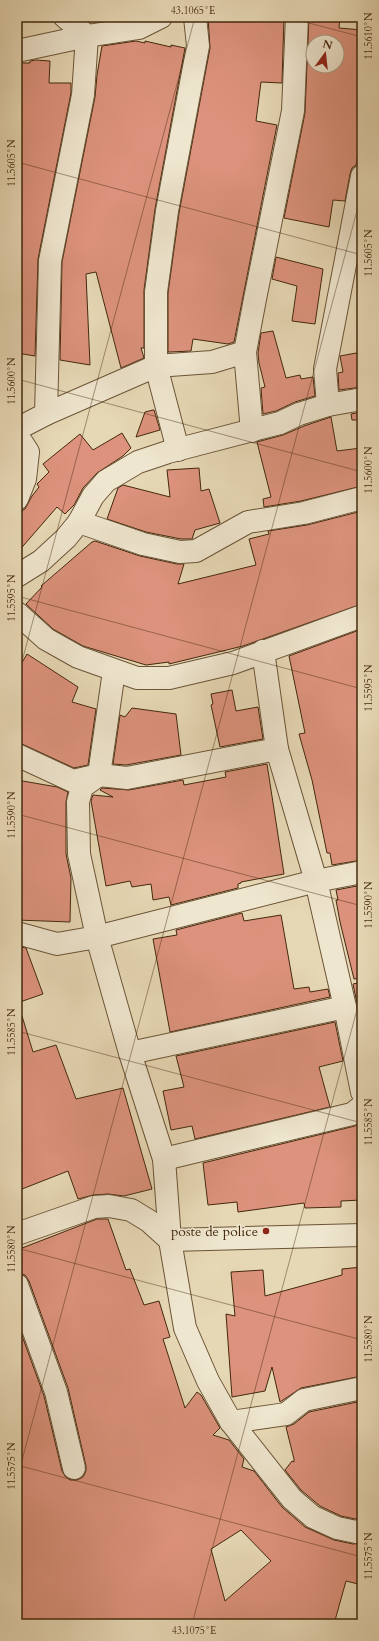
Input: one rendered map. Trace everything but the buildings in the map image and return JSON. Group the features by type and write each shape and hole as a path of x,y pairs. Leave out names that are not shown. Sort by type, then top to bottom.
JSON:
{"street":[{"path":"65,17 87,36"},
{"path":"17,51 87,36 139,28 161,17"},
{"path":"178,450 156,366 156,292 167,211 198,46 195,17"},
{"path":"252,431 246,352 257,284 293,111 297,17"},
{"path":"46,414 50,261 83,95 87,36"},
{"path":"328,405 325,369 362,176"},
{"path":"17,430 46,414 156,366 212,362 246,352"},
{"path":"17,576 41,561 66,538 79,522 93,496 106,481 138,462 280,423 299,414 328,405 362,399"},
{"path":"17,435 28,452 25,479 17,499"},
{"path":"79,522 143,544 180,552 196,551 248,522 304,513 362,498"},
{"path":"17,613 46,639 78,657 137,678 169,678 233,663 362,616"},
{"path":"263,651 277,750 316,881 345,1007 362,1092"},
{"path":"114,671 99,775 82,788 78,802 79,854 97,938 130,1053 164,1159 170,1240 185,1328 208,1381 231,1422 292,1499 313,1516 337,1528 356,1532 362,1530"},
{"path":"17,755 73,781 99,775 127,778 277,750"},
{"path":"17,933 57,944 97,938 316,881 362,872"},
{"path":"130,1053 345,1007"},
{"path":"164,1159 352,1114 362,1106"},
{"path":"17,1234 94,1207 109,1206 131,1210 149,1221 170,1240 362,1235"},
{"path":"17,1285 56,1392 74,1468"},
{"path":"231,1422 286,1414 304,1400 362,1388"}],"place":[{"name":"poste de police","path":"266,1231"}]}
